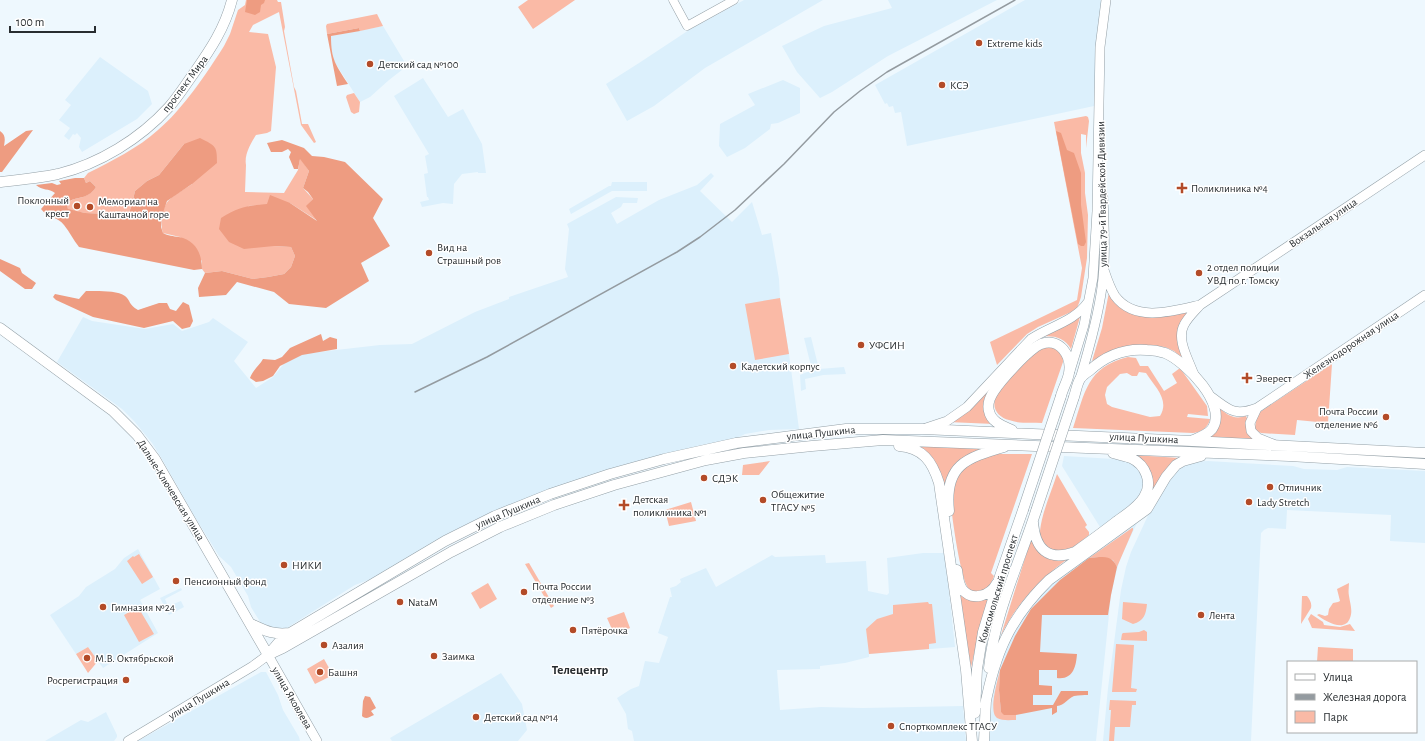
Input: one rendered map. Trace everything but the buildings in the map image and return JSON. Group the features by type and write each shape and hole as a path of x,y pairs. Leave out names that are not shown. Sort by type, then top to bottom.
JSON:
{"main road":[{"name":"проспект Мира","path":"0,182 58,174 85,165 119,147 145,129 170,106 208,54 221,30 232,0"},
{"name":"улица 79-й Гвардейской Дивизии","path":"1061,396 1084,325 1093,278 1097,211 1100,41 1106,0"},
{"name":"улица 79-й Гвардейской Дивизии","path":"1074,397 1095,325 1104,270 1104,211 1099,108"},
{"name":"Вокзальная улица","path":"1104,270 1109,285 1116,297 1131,309 1140,311 1175,312 1200,305 1425,155"},
{"name":"Железнодорожная улица","path":"1257,408 1425,295"},
{"path":"923,429 947,421 967,407 1031,339 1041,332 1075,316 1083,309 1090,299"},
{"path":"1195,377 1184,348 1181,333 1187,319 1200,305"},
{"name":"Дальне-Ключевская улица","path":"0,328 109,407 126,422 137,435 155,459 268,655"},
{"path":"1017,433 1000,425 990,415 988,410 989,401 993,392 1003,380 1029,352 1043,343 1057,344 1063,348 1068,360 1069,372"},
{"path":"1080,379 1099,362 1117,353 1133,350 1154,350 1164,352 1174,358 1195,377 1210,396 1229,409 1236,412 1246,412 1257,408"},
{"name":"Комсомольский проспект","path":"973,741 979,650 1000,576 1061,396"},
{"path":"1192,440 1208,432 1214,423 1214,408 1210,396"},
{"name":"Комсомольский проспект","path":"984,741 985,706 992,645 1074,397"},
{"path":"1257,408 1250,423 1251,431 1258,438 1275,445"},
{"name":"улица Пушкина","path":"128,741 254,666 268,655 279,642 290,633 445,541 495,516 550,494 610,474 664,459 736,443 846,430 923,429 1192,440 1425,453"},
{"name":"улица Пушкина","path":"268,655 283,648 458,548 500,527 554,505 614,485 706,460 744,453 882,440 1222,453 1425,464"},
{"path":"848,442 908,446 919,451 925,456 936,473 940,491 966,670 973,741"},
{"path":"1000,576 991,592 980,596 975,597 968,594 962,588 959,582 954,549 948,493 951,480 955,472 964,461 972,457 1012,445"},
{"path":"1034,516 1036,537 1039,545 1044,551 1054,556 1065,556 1075,552 1141,502 1148,489 1148,482 1143,468 1130,458 1098,449"},
{"path":"985,706 989,683 1003,642 1023,609 1035,594 1049,580 1148,509 1166,477 1176,465 1182,461 1194,457 1222,453"},
{"path":"250,624 272,633 290,633"},
{"name":"улица Яковлева","path":"268,655 317,741"}],"street":[{"path":"673,0 687,26 734,0"}],"shaded area":[{"path":"247,0 265,0 261,5 260,12 255,15 245,12"},
{"path":"744,0 823,0 705,68 654,106 627,121 606,84 689,30"},
{"path":"888,0 997,0 888,56 832,92 820,98 797,72 782,46 824,26 892,8"},
{"path":"1025,0 1102,0 1096,47 1094,106 907,146 901,112 895,113 893,106 889,107 887,103 885,104 875,85"},
{"name":"Детский сад №100","path":"383,26 407,66 370,97 360,102 334,61 331,47 331,36"},
{"path":"359,28 360,31 331,36 333,57 348,84 337,86 327,34"},
{"path":"100,57 148,91 152,104 137,119 82,152 79,147 81,138 77,133 75,135 73,134 69,140 64,136 70,128 59,120 71,105 65,100"},
{"path":"423,78 448,117 463,109 482,144 486,173 478,172 462,174 454,184 453,204 443,203 422,207 420,202 429,200 427,197 424,174 428,173 425,156 429,154 394,96"},
{"path":"783,80 800,88 800,113 778,123 771,124 770,129 745,148 727,157 719,146 720,124 755,105 748,94"},
{"path":"33,130 2,172 0,172 0,131 4,136 4,146 26,131"},
{"path":"1056,131 1061,133 1067,150 1074,153 1081,173 1081,205 1086,242 1084,246 1078,244"},
{"path":"200,138 214,147 217,153 217,163 192,184 167,201 162,216 161,227 163,233 185,239 193,244 201,258 202,269 194,270 79,247 62,222 46,214 41,209 55,193 36,185 52,183 57,185 61,184 59,181 84,178 86,183 90,181 96,187 87,195 70,201 67,206 68,209 85,213 109,214 127,219 135,191 147,181 159,175 184,144"},
{"path":"282,140 304,148 312,156 345,162 383,199 373,218 390,246 361,263 369,281 326,308 289,304 274,292 237,282 226,295 199,297 198,288 205,273 222,271 253,279 284,274 291,267 295,256 291,247 274,246 244,249 229,242 219,229 221,218 233,211 253,205 267,204 270,195 290,203 317,221 306,206 313,199 303,188 309,171 300,159 298,169 294,169 289,157 291,152 288,149 282,152 271,152 267,143"},
{"path":"711,173 714,176 700,191 732,222 752,202 762,235 771,233 779,279 780,298 799,429 769,430 745,434 735,439 701,445 632,463 405,559 371,579 355,585 282,631 262,625 251,607 248,596 231,567 219,556 152,443 134,421 122,409 57,362 83,317 92,321 145,329 173,324 182,331 209,322 213,318 248,342 234,361 256,388 273,377 287,360 301,354 380,345 412,344 475,312 509,299 509,297 568,277 565,269 569,229 567,224 616,197 638,198 637,203 623,203 621,207 611,213 617,224 659,200 697,185"},
{"path":"612,182 647,182 647,191 612,191 571,214 569,209 611,186"},
{"path":"0,259 20,268 22,273 36,283 32,289 25,289 0,271"},
{"path":"86,291 106,291 121,294 125,296 138,310 159,303 167,303 170,309 176,311 183,302 189,305 193,321 190,327 182,329 173,321 144,328 93,317 56,300 53,297 55,294 79,299"},
{"path":"321,334 323,341 330,337 337,339 337,349 302,355 280,366 273,376 263,381 256,382 250,378 263,359 275,360 282,357 290,348"},
{"path":"811,337 819,369 844,367 846,374 823,375 805,379 806,389 801,391 800,375 812,370 804,338"},
{"path":"1064,456 1114,459 1136,464 1144,475 1142,497 1100,527 1062,466"},
{"path":"1208,461 1293,466 1304,469 1337,470 1347,467 1425,471 1425,543 1390,541 1391,515 1287,510 1286,529 1268,528 1261,533 1251,741 1103,741 1108,688 1121,590 1131,552 1151,509 1163,488 1178,468 1193,462"},
{"path":"1137,523 1120,559 1111,595 1096,741 989,741 994,684 1006,644 1026,610 1051,583"},
{"name":"Гимназия №24","path":"138,549 160,589 140,600 158,633 103,668 88,647 76,654 50,615 79,596 86,587 115,569 124,558"},
{"path":"923,553 945,553 955,647 869,654 869,657 845,663 820,666 820,669 777,670 780,710 821,707 863,708 963,706 966,741 634,741 632,731 628,729 626,714 617,698 639,686 645,661 659,663 668,637 658,633 670,597 672,597 670,588 681,582 680,579 706,568 716,587 772,555 775,557 825,555 826,563 866,561 868,591 887,595 889,593 887,558"},
{"path":"1099,557 1110,559 1117,567 1108,615 1042,615 1040,652 1077,654 1076,664 1070,675 1062,678 1057,678 1057,670 1039,670 1039,685 1052,686 1052,695 1033,695 1033,705 1053,705 1061,691 1088,691 1088,695 1072,697 1057,706 1057,712 1052,715 1052,708 1016,715 1004,715 1001,712 999,690 1000,670 1015,636 1031,609 1060,580 1089,558"},
{"path":"181,588 182,590 165,599 168,606 181,601 184,607 169,615 160,598"},
{"path":"261,672 266,672 278,695 283,710 300,741 138,741"},
{"name":"Детский сад №14","path":"501,673 522,704 527,730 518,741 392,741 390,738"},
{"path":"365,696 370,697 376,708 371,711 374,715 366,718 362,716 363,701"},
{"path":"106,712 117,735 114,741 45,741 81,720 88,722"}],"green space":[{"path":"246,0 277,0 278,2 281,2 285,27 284,31 302,124 308,124 316,142 314,143 301,125 279,12 253,25 249,32 268,34 276,67 271,131 256,135 248,149 246,157 245,192 284,193 298,170 300,158 309,171 303,188 313,199 307,206 318,221 290,203 248,206 274,246 291,247 295,256 291,267 284,274 253,279 222,271 205,273 202,269 202,261 180,237 163,233 162,216 167,203 174,196 192,184 184,144 159,175 147,181 135,191 127,219 109,214 85,213 68,210 67,206 74,199 87,195 96,187 90,181 86,183 84,178 88,173 142,143 167,122 185,102 224,46 230,34 238,10 245,5"},
{"path":"528,0 575,0 533,29 518,7"},
{"path":"377,14 383,26 360,31 359,28 327,34 327,24"},
{"path":"354,93 360,102 359,112 354,114 351,112 346,97 347,95"},
{"path":"1086,116 1088,117 1089,121 1086,148 1086,135 1081,134 1081,153 1085,173 1085,193 1088,215 1087,258 1079,303 1077,308 1071,312 1038,327 1027,334 997,365 990,342 1077,300 1082,268 1054,122"},
{"path":"1109,292 1130,312 1192,310 1185,317 1187,362 1174,351 1165,347 1155,346 1105,354 1092,361 1102,328"},
{"path":"780,298 789,354 755,360 745,304"},
{"path":"1080,317 1071,349 1065,341 1057,337 1037,337"},
{"path":"1043,346 1057,349 1063,358 1063,362 1042,423 1017,422 1006,419 996,410 994,404 997,394 1008,379"},
{"path":"1128,357 1136,358 1140,366 1148,366 1164,391 1177,383 1172,374 1180,368 1207,406 1208,416 1188,414 1187,417 1210,419 1208,425 1201,431 1193,433 1073,428 1085,392 1090,383 1096,374 1114,361","holes":["1139,372 1146,373 1162,399 1163,410 1160,416 1150,417 1112,407 1107,404 1105,395 1107,387 1120,374 1127,373 1132,376 1137,376"]},
{"path":"1332,364 1328,423 1297,420 1295,435 1261,433 1257,431 1255,428 1257,414"},
{"path":"989,389 994,424 948,422"},
{"path":"1218,406 1230,416 1246,416 1248,433 1254,440 1206,438"},
{"path":"917,445 981,449 974,452 946,485 943,486 940,473 932,457"},
{"path":"993,454 1032,454 991,573 994,576 993,580 988,587 982,591 974,592 970,590 967,585 960,564 951,505 952,497 956,480 963,468 975,460"},
{"path":"1133,455 1180,458 1151,495"},
{"path":"770,461 759,475 742,475 743,465"},
{"path":"1057,474 1087,525 1085,527 1089,532 1089,535 1079,543 1062,551 1051,550 1041,539 1040,535 1041,524"},
{"path":"691,502 696,521 669,526 665,510"},
{"path":"1132,528 1133,530 1117,567 1113,560 1099,557 1089,558"},
{"path":"1031,539 1040,552 1069,558 1030,592 1014,612 1001,635"},
{"path":"139,554 153,577 142,584 127,561 133,556 134,557"},
{"path":"529,563 554,606 551,608 525,564"},
{"path":"488,583 497,599 480,609 471,593"},
{"path":"1349,583 1351,613 1350,618 1344,625 1330,623 1317,615 1328,615 1329,609 1333,603 1340,601 1337,589"},
{"path":"958,587 990,596 981,622 971,668"},
{"path":"1302,596 1307,596 1311,608 1301,624"},
{"path":"928,602 929,604 932,604 936,643 929,644 929,649 869,654 866,629 877,619 893,614 893,605"},
{"path":"1123,602 1147,604 1145,614 1140,621 1133,624 1122,619"},
{"path":"138,607 154,634 139,642 124,615"},
{"path":"624,612 630,628 614,634 607,618"},
{"path":"1311,614 1323,622 1324,625 1340,627 1350,624 1355,631 1312,628 1308,619"},
{"path":"1144,630 1147,632 1147,641 1121,640 1123,633 1139,632"},
{"path":"1116,644 1134,645 1131,688 1137,689 1136,692 1112,692"},
{"path":"88,647 98,661 88,673 76,654"},
{"path":"1318,647 1353,649 1353,661 1317,661"},
{"path":"324,659 333,675 315,684 307,669"},
{"path":"1000,670 999,690 1001,712 1016,715 1016,720 1001,720 994,715 994,695"},
{"path":"1110,700 1136,701 1136,705 1132,705 1130,727 1115,727 1114,741 1109,741 1111,710 1109,710"}],"railway":[{"path":"415,392 487,357 677,252 700,237 735,210 784,164 834,112 860,91 887,72 1015,0"}],"place":[{"name":"Extreme kids","path":"979,43"},
{"name":"Детский сад №100","path":"370,64"},
{"name":"КСЭ","path":"942,85"},
{"name":"Поликлиника №4","path":"1182,188"},
{"name":"Поклонный крест","path":"77,206"},
{"name":"Мемориал на Каштачной горе","path":"90,207"},
{"name":"Вид на Страшный ров","path":"429,253"},
{"name":"2 отдел полиции УВД по г. Томску","path":"1199,273"},
{"name":"УФСИН","path":"861,345"},
{"name":"Кадетский корпус","path":"733,366"},
{"name":"Эверест","path":"1247,378"},
{"name":"Почта России отделение №6","path":"1386,417"},
{"name":"СДЭК","path":"704,478"},
{"name":"Отличник","path":"1270,487"},
{"name":"Общежитие ТГАСУ №5","path":"763,500"},
{"name":"Lady Stretch","path":"1249,502"},
{"name":"Детская поликлиника №1","path":"624,505"},
{"name":"НИКИ","path":"284,565"},
{"name":"Пенсионный фонд","path":"176,581"},
{"name":"Почта России отделение №3","path":"524,592"},
{"name":"NataM","path":"400,602"},
{"name":"Гимназия №24","path":"103,607"},
{"name":"Лента","path":"1201,615"},
{"name":"Пятёрочка","path":"573,630"},
{"name":"Азалия","path":"324,645"},
{"name":"Заимка","path":"434,656"},
{"name":"М.В. Октябрьской","path":"87,658"},
{"name":"Башня","path":"320,672"},
{"name":"Росрегистрация","path":"126,680"},
{"name":"Детский сад №14","path":"476,717"},
{"name":"Спорткомплекс ТГАСУ","path":"891,726"}],"district":[{"name":"Телецентр","path":"580,670"}]}
